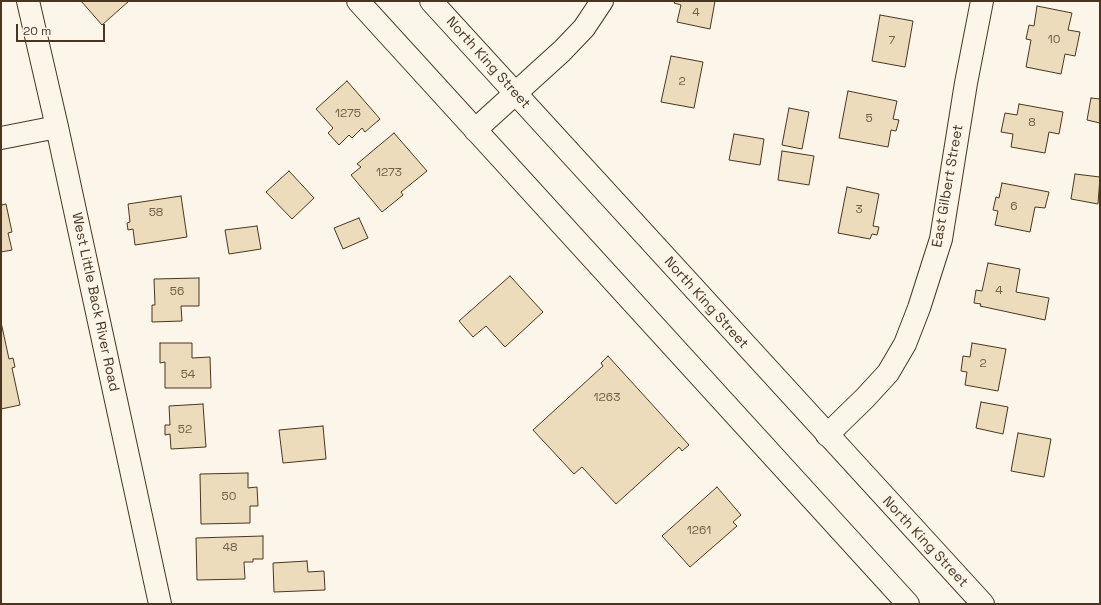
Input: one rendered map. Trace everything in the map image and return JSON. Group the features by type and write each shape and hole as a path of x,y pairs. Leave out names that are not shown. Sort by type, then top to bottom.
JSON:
{"main road":[{"name":"West Little Back River Road","path":"28,1 57,127 160,604"},
{"path":"358,1 908,604"},
{"name":"North King Street","path":"431,1 983,604"},
{"path":"476,130 558,56 584,28 602,1"},
{"name":"East Gilbert Street","path":"827,435 888,373 905,344 919,308 941,240 966,83 982,1"},
{"path":"1,138 57,127"}],"building":[{"path":"81,1 129,1 102,25"},
{"path":"675,1 715,1 710,29 677,22 681,5 674,3"},
{"path":"1037,6 1072,13 1068,30 1080,32 1075,56 1065,54 1061,74 1026,67 1031,40 1026,39 1029,25 1034,26"},
{"path":"880,15 913,21 905,67 872,61"},
{"path":"671,56 703,62 694,108 661,102"},
{"path":"347,81 380,119 365,132 362,128 352,138 349,135 339,145 328,133 333,128 316,109"},
{"path":"848,91 897,101 893,119 899,120 896,131 891,130 888,147 839,138"},
{"path":"1091,98 1100,99 1100,123 1087,120"},
{"path":"1019,104 1063,112 1059,134 1049,132 1045,153 1011,147 1013,134 1001,132 1005,113 1017,115"},
{"path":"789,108 809,112 802,149 782,145"},
{"path":"394,133 427,171 401,192 403,195 382,212 351,175 361,167 357,164"},
{"path":"734,134 764,139 760,165 729,160"},
{"path":"782,151 814,156 809,185 778,180"},
{"path":"289,171 314,198 292,219 266,192"},
{"path":"1075,174 1100,177 1098,204 1071,199"},
{"path":"1002,183 1049,192 1045,208 1035,207 1030,232 995,225 998,211 993,210 996,197 999,198"},
{"path":"847,187 879,194 873,226 879,227 877,235 872,234 870,239 838,233"},
{"path":"181,196 187,237 135,245 133,229 128,230 127,223 130,222 128,204"},
{"path":"1,201 2,205 6,204 12,232 8,233 12,250 1,252"},
{"path":"359,218 368,238 343,249 334,228"},
{"path":"257,226 261,249 229,254 225,230"},
{"path":"988,263 1020,269 1016,292 1049,298 1045,320 980,306 981,304 974,303 976,290 982,291"},
{"path":"510,276 543,312 505,347 486,326 473,337 459,321"},
{"path":"199,278 199,306 181,306 182,321 152,322 152,305 155,305 154,279"},
{"path":"1,322 9,359 13,358 15,367 12,368 20,405 1,409"},
{"path":"160,343 192,343 192,358 210,357 211,388 165,388 165,362 160,363"},
{"path":"972,343 1006,349 998,391 965,385 967,372 961,371 963,356 970,357"},
{"path":"608,356 689,445 682,451 679,447 616,504 582,467 574,474 533,430 603,366 601,363"},
{"path":"981,402 1008,407 1003,434 976,428"},
{"path":"203,404 206,447 171,449 170,434 165,435 165,425 170,425 169,406"},
{"path":"323,426 326,459 283,463 279,430"},
{"path":"1018,433 1051,439 1044,477 1011,471"},
{"path":"248,473 248,488 257,487 258,506 250,506 250,523 201,524 200,474"},
{"path":"717,487 741,515 733,522 737,526 690,567 662,536"},
{"path":"263,536 263,559 253,559 253,562 244,562 245,579 197,580 196,538"},
{"path":"307,561 308,572 324,571 325,590 274,592 273,563"}]}
